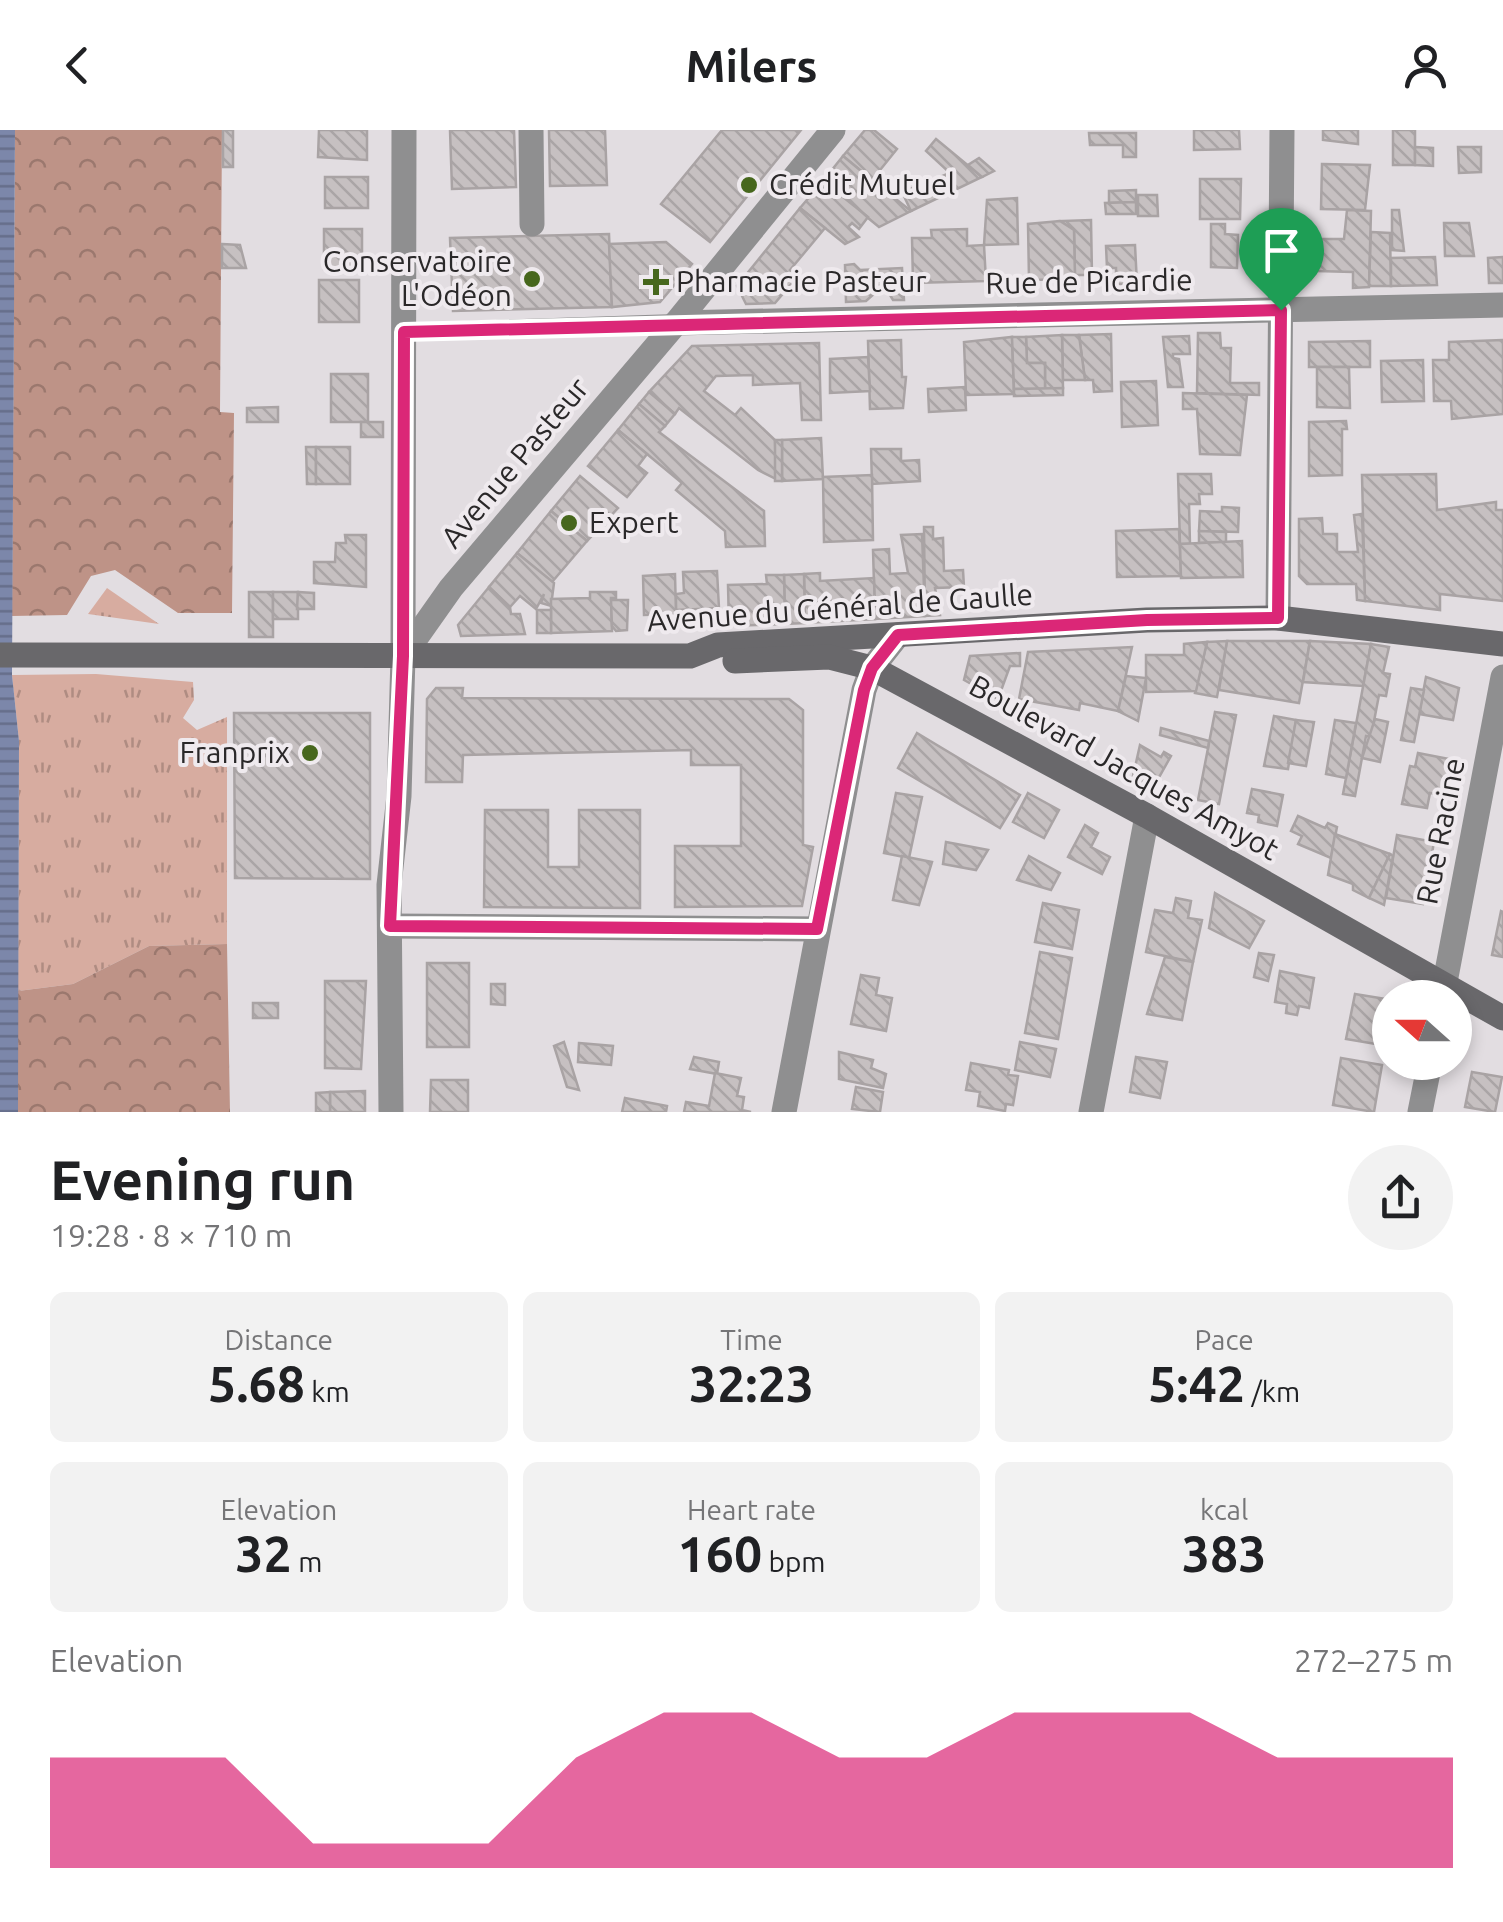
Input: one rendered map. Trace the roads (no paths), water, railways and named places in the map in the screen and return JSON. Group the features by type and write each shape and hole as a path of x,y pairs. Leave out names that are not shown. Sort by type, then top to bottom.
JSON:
{"main road":[{"name":"Avenue du Général de Gaulle","path":"0,655 230,659 690,656 718,646 1147,620 1278,618 1503,644"},
{"name":"Boulevard Jacques Amyot","path":"690,656 717,662 829,657 872,668 1147,816 1426,980"},
{"name":"Boulevard Jacques Amyot","path":"1472,1004 1503,1018"}],"street":[{"path":"390,1112 389,884 408,796 403,656 404,130"},
{"path":"531,130 532,224"},
{"name":"Avenue Pasteur","path":"403,656 451,588 676,324 833,130"},
{"path":"1278,618 1282,130"},
{"name":"Rue de Picardie","path":"676,324 1503,305"},
{"path":"784,1112 860,708 872,668 898,635"},
{"name":"Rue Racine","path":"1445,980 1503,677"},
{"path":"1091,1112 1147,816"},
{"path":"390,926 656,918 817,929"},
{"path":"1420,1112 1426,1080"}],"lane":[{"path":"404,332 676,324"}],"water":[{"path":"0,130 15,130 12,675 19,741 18,1112 0,1112"}],"place":[{"name":"Crédit Mutuel","path":"749,185"},
{"name":"Conservatoire L'Odéon","path":"532,279"},
{"name":"Pharmacie Pasteur","path":"656,282"},
{"name":"Expert","path":"569,523"},
{"name":"Franprix","path":"310,753"}]}
